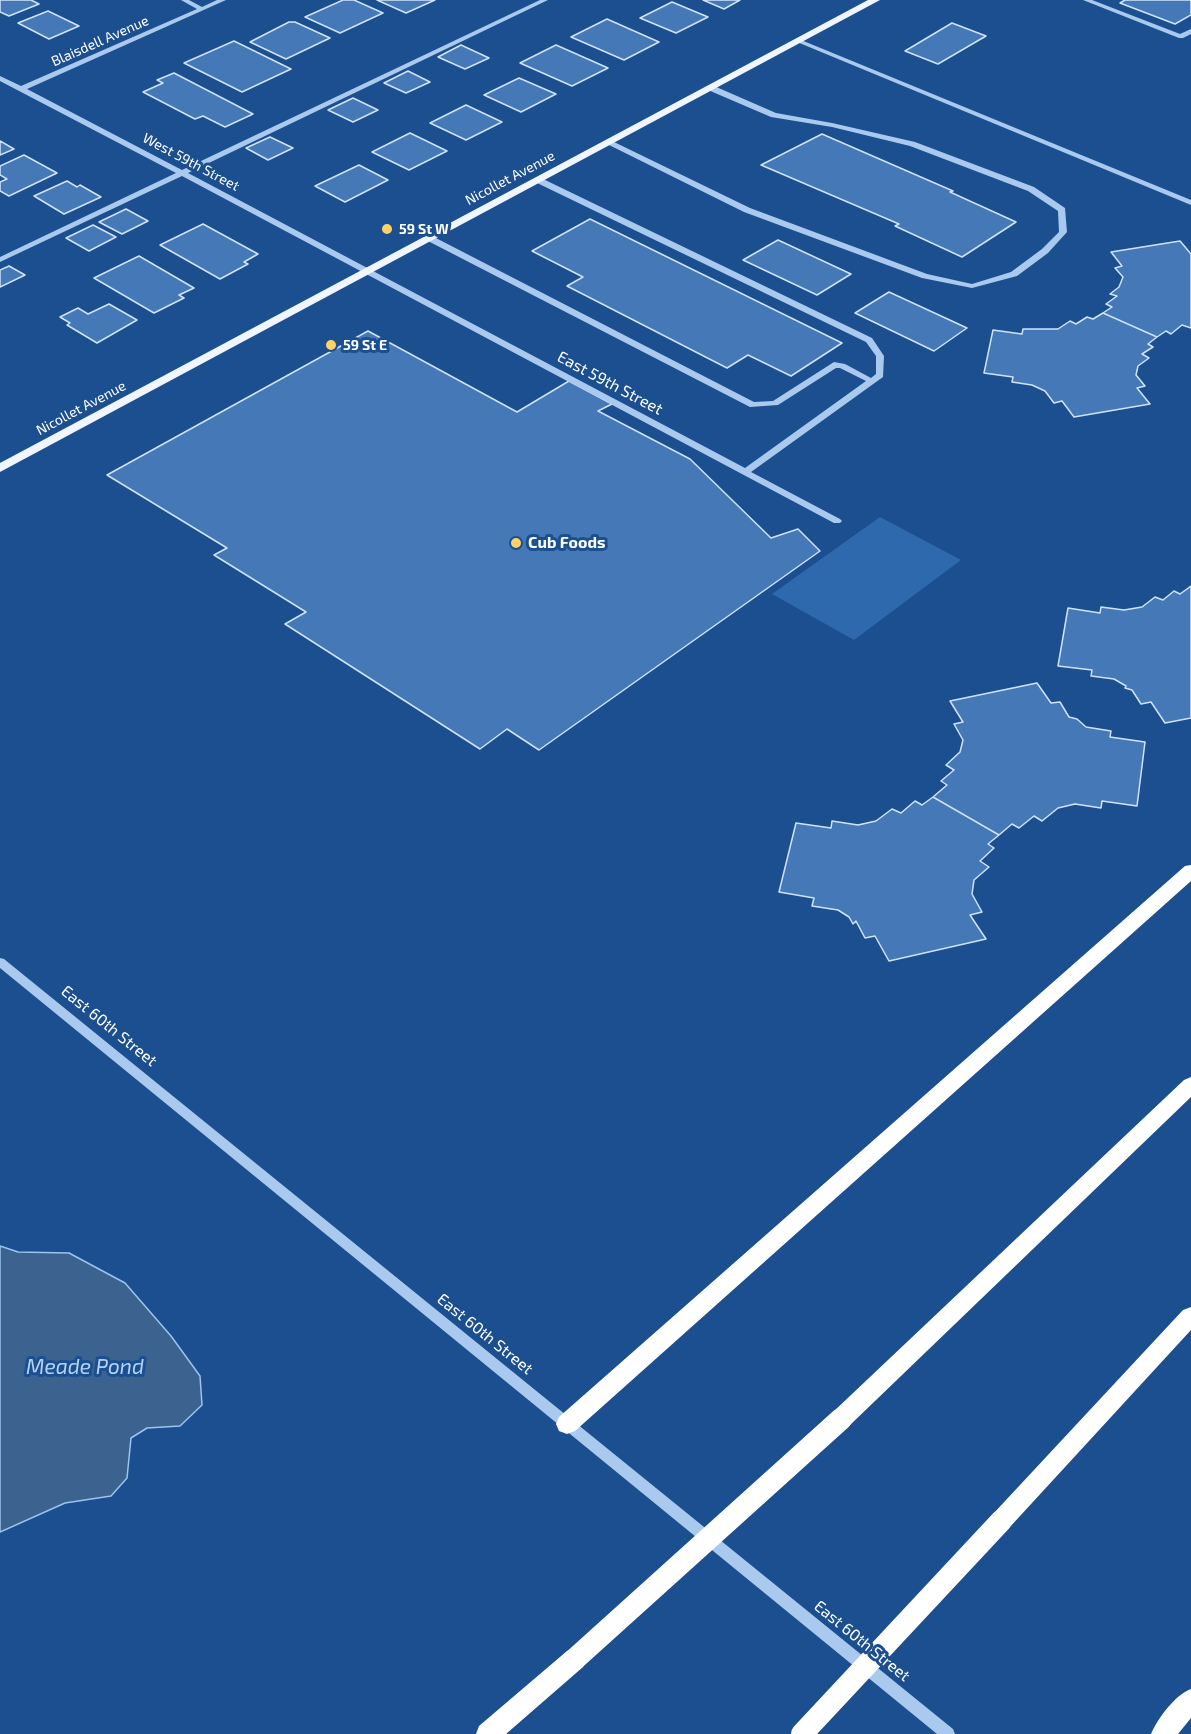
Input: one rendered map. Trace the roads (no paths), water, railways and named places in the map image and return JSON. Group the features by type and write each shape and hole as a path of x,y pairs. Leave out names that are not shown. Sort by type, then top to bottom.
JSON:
{"highway":[{"path":"567,1424 1191,871"},
{"path":"488,1734 575,1659 841,1419 1191,1085"},
{"path":"802,1734 1191,1316"},
{"path":"1163,1734 1191,1700"}],"main road":[{"name":"Nicollet Avenue","path":"3,463 369,271 875,0"}],"street":[{"path":"184,0 202,9"},
{"name":"Blaisdell Avenue","path":"21,89 223,0"},
{"path":"0,260 544,0"},
{"path":"1087,0 1181,37 1191,31"},
{"path":"800,41 1191,203"},
{"name":"West 59th Street","path":"0,78 369,271"},
{"path":"609,143 747,210 925,276 972,286 1014,274 1045,251 1063,232 1062,210 1031,189 912,144 832,125 774,115 711,88"},
{"path":"538,180 869,340 880,356 880,375 745,472"},
{"path":"429,238 753,405 775,403 834,365 842,366 871,381"},
{"name":"East 59th Street","path":"369,271 837,521"},
{"name":"East 60th Street","path":"0,962 948,1734"}],"water":[{"name":"Meade Pond","path":"0,1246 18,1252 69,1253 125,1283 171,1336 200,1376 202,1405 180,1426 147,1428 131,1438 127,1478 111,1496 65,1503 0,1532"}],"place":[{"name":"59 St W","path":"387,229"},
{"name":"59 St E","path":"331,345"},
{"name":"Cub Foods","path":"516,543"}]}
